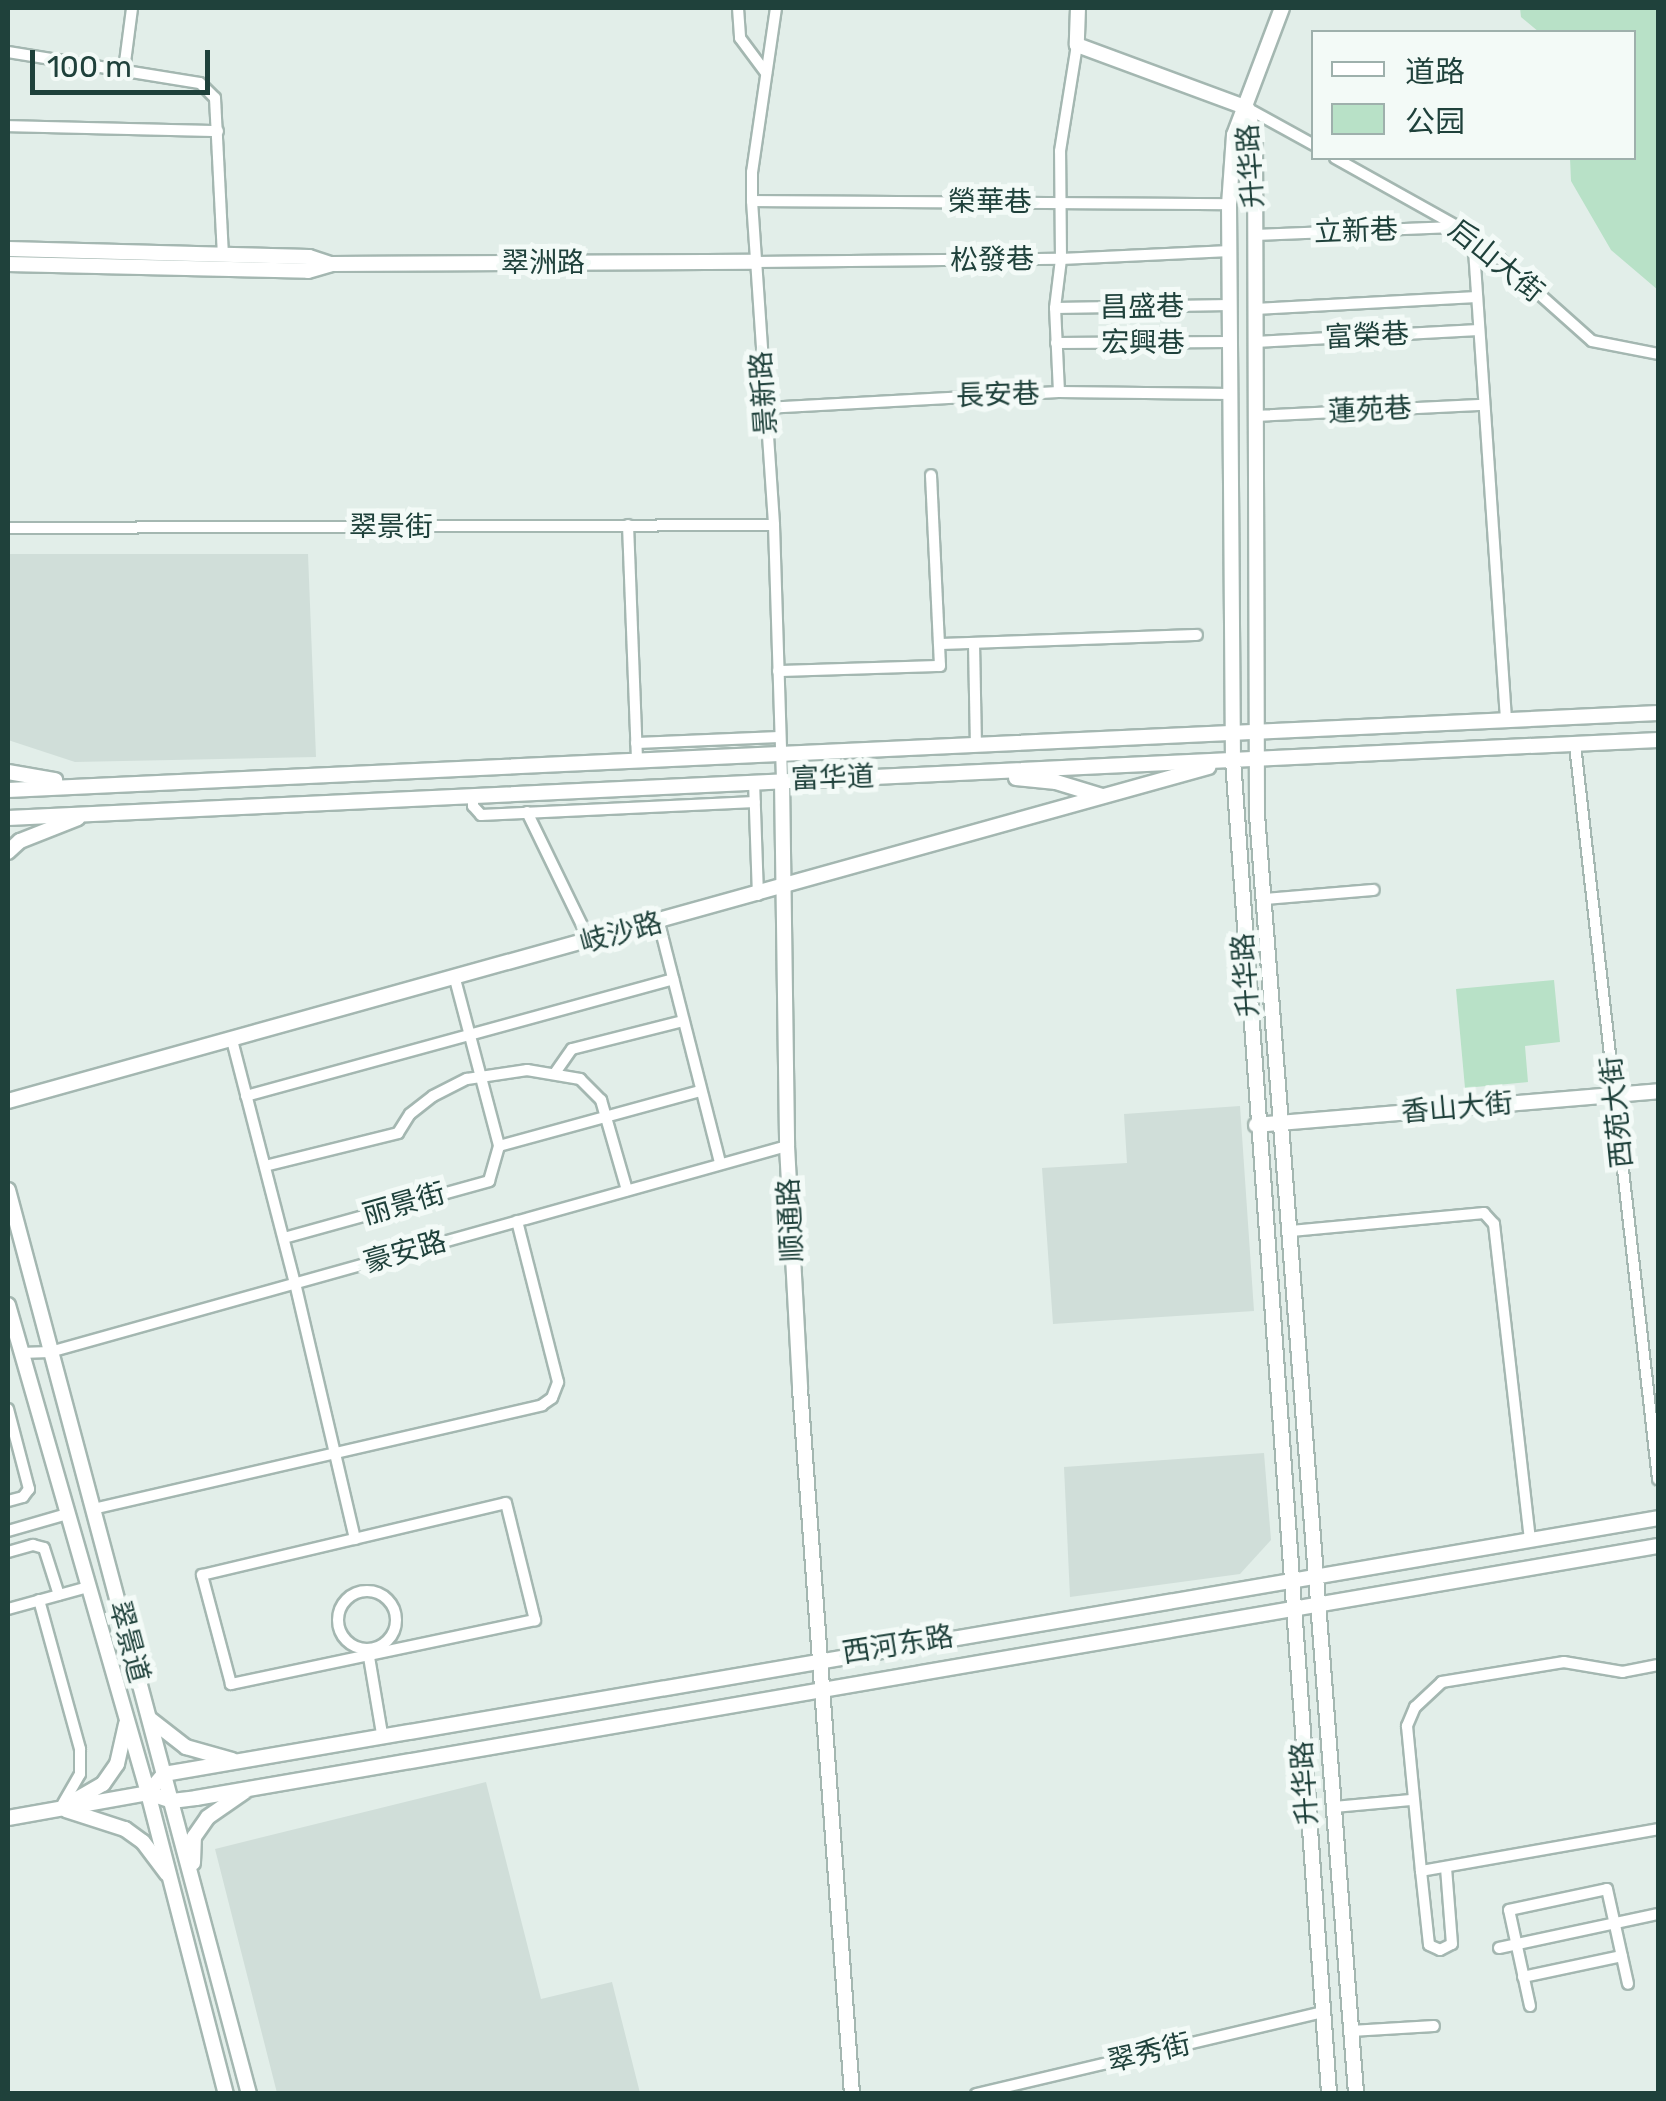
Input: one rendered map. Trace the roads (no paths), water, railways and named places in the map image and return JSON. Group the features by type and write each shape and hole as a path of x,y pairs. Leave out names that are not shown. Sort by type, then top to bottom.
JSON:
{"main road":[{"path":"1078,8 1077,44 1247,108 1282,8"},
{"name":"升华路","path":"1247,108 1234,135 1229,204 1233,760 1328,2094"},
{"name":"升华路","path":"1247,108 1254,139 1256,729 1264,899 1356,2094"},
{"name":"翠洲路","path":"12,247 309,257 332,264"},
{"name":"翠洲路","path":"8,264 308,270 332,264 755,262"},
{"name":"富华道","path":"8,790 1658,713"},
{"path":"1058,739 1059,768"},
{"name":"富华道","path":"8,818 1658,740"},
{"name":"岐沙路","path":"8,1100 758,896 1233,760"},
{"path":"8,772 85,784"},
{"path":"971,772 1056,782 1105,797"},
{"name":"顺通路","path":"782,780 787,1146 852,2094"},
{"path":"8,852 20,841 92,813"},
{"name":"香山大街","path":"1256,1125 1658,1091"},
{"name":"翠景道","path":"8,1190 249,2094"},
{"path":"1264,1233 1291,1231"},
{"name":"翠景道","path":"8,1306 10,1326 148,1793 226,2094"},
{"name":"西河东路","path":"164,1774 820,1658 1319,1578 1658,1518"},
{"name":"西河东路","path":"8,1818 148,1793 172,1801 248,1789 1658,1546"},
{"path":"150,1720 186,1747 237,1761"},
{"path":"61,1808 102,1784 110,1774 117,1764 127,1722"},
{"path":"148,1793 164,1774"},
{"path":"192,1878 194,1838 208,1817 248,1789"},
{"path":"61,1808 125,1830 143,1842 171,1880"}],"street":[{"path":"124,70 132,8"},
{"path":"738,8 740,38 766,74"},
{"name":"景新路","path":"776,8 752,201 774,525 782,780"},
{"path":"1059,392 1055,308 1060,259 1060,151 1077,44"},
{"path":"8,52 200,83 214,98 223,254"},
{"path":"1247,108 1311,143"},
{"path":"8,126 218,131"},
{"name":"后山大街","path":"1339,160 1472,235 1592,342 1658,354"},
{"name":"榮華巷","path":"752,201 1229,204"},
{"name":"立新巷","path":"1255,235 1457,226"},
{"path":"1472,235 1506,719"},
{"name":"松發巷","path":"755,262 1060,259 1230,250"},
{"path":"1255,309 1477,297"},
{"name":"昌盛巷","path":"1055,308 1230,305"},
{"name":"富榮巷","path":"1255,342 1479,330"},
{"name":"宏興巷","path":"1056,344 1231,342"},
{"name":"長安巷","path":"765,408 1059,392 1230,394"},
{"name":"蓮苑巷","path":"1256,416 1484,405"},
{"path":"778,671 940,666 931,475"},
{"path":"628,525 637,760"},
{"name":"翠景街","path":"8,528 774,525"},
{"path":"938,644 1197,635"},
{"path":"974,643 976,744"},
{"path":"636,743 780,737"},
{"name":"西苑大街","path":"1576,745 1658,1479"},
{"path":"754,781 758,896"},
{"path":"473,794 474,806 481,814 755,802"},
{"path":"527,812 590,942"},
{"path":"1264,899 1374,890"},
{"path":"659,923 720,1163"},
{"path":"454,979 499,1146 700,1091"},
{"path":"246,1096 673,980"},
{"path":"555,1072 572,1049 683,1020"},
{"path":"232,1040 296,1283 355,1538"},
{"path":"265,1166 398,1133 410,1114 433,1096 480,1076 527,1070 580,1079 601,1100 628,1190"},
{"name":"丽景街","path":"284,1238 489,1180 499,1146"},
{"name":"豪安路","path":"21,1353 50,1352 787,1146"},
{"path":"1291,1231 1484,1213 1494,1224 1530,1541"},
{"path":"92,1509 542,1405 552,1398 558,1382 517,1221"},
{"path":"8,1410 29,1488 24,1497 8,1502"},
{"path":"506,1502 534,1620 231,1684 202,1575 355,1538 506,1502"},
{"path":"8,1531 67,1514"},
{"path":"8,1552 33,1544 44,1548 59,1595"},
{"path":"8,1609 88,1587"},
{"path":"363,1591 389,1601 396,1618 392,1636 368,1652 350,1644 339,1628 346,1600 363,1591"},
{"path":"40,1600 80,1748 80,1774 61,1808"},
{"path":"368,1652 382,1734"},
{"path":"1446,1868 1452,1944 1440,1950 1429,1945 1412,1800 1407,1726 1414,1707 1442,1682 1564,1662 1623,1672 1658,1665"},
{"path":"1334,1807 1412,1800"},
{"path":"1421,1871 1658,1828"},
{"path":"1530,2006 1509,1910 1607,1889 1628,1984"},
{"path":"1499,1948 1658,1914"},
{"path":"1524,1977 1622,1956"},
{"name":"翠秀街","path":"976,2094 1322,2012"},
{"path":"1351,2031 1434,2026"}]}
